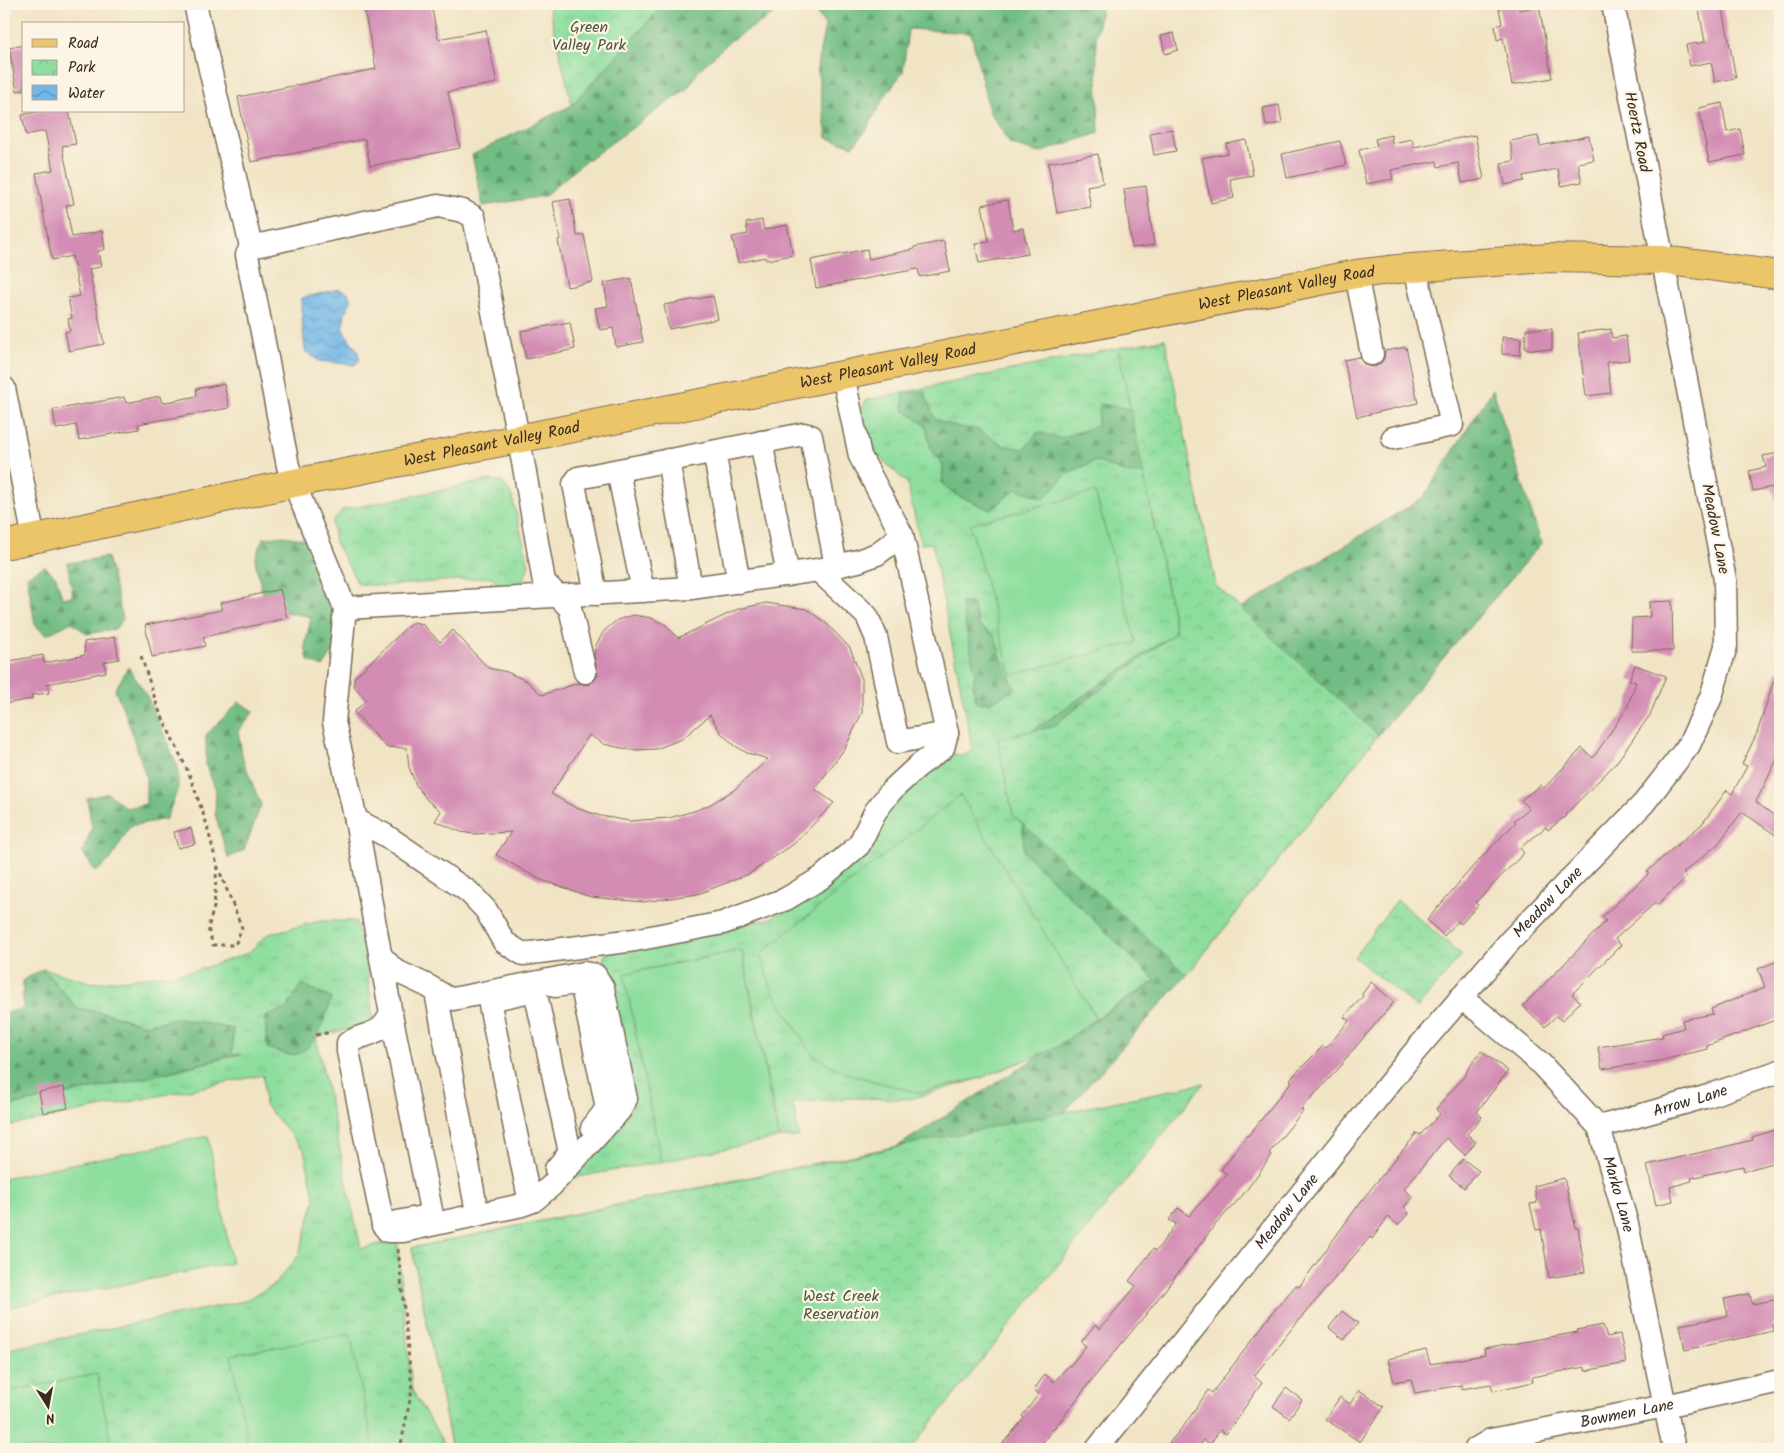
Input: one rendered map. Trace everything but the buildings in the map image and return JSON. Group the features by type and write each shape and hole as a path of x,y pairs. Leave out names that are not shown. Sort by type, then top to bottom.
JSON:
{"main road":[{"name":"West Pleasant Valley Road","path":"4,545 518,439 1356,274 1548,258 1662,260 1780,275"}],"street":[{"path":"195,4 251,247 247,255 278,419 294,484 345,608 334,722 356,820 391,1014 432,1215"},
{"name":"Hoertz Road","path":"1613,4 1662,260"},
{"path":"251,247 438,206 463,211 474,217 544,582 570,608 585,672"},
{"name":"Meadow Lane","path":"1097,1449 1404,1063 1510,940 1644,803 1689,745 1711,698 1726,646 1725,580 1662,260"},
{"path":"1393,438 1452,425 1415,268"},
{"path":"1356,274 1372,354"},
{"path":"356,820 385,835 469,892 486,910 504,942 523,954 635,940 723,923 786,899 821,878 859,845 875,812 891,791 918,766 943,748 947,733 902,535 860,456 843,375"},
{"path":"4,388 34,539"},
{"path":"596,594 574,484 578,478 804,434 811,436 827,568 867,616 876,637 898,742 947,733"},
{"path":"761,442 788,575"},
{"path":"714,452 739,582"},
{"path":"668,460 691,588"},
{"path":"618,470 643,591"},
{"path":"345,608 691,588 739,582 788,575 858,561 877,554 902,535"},
{"path":"382,957 394,970 453,999 584,973 595,974 603,988 626,1099 620,1110 551,1186 533,1201 512,1207 390,1228"},
{"path":"390,1228 432,1215 512,1200 528,1193 548,1177 597,1122 605,1111 606,1103 583,992 581,987 572,982 489,1000 528,1193"},
{"path":"535,990 569,1148 568,1155"},
{"path":"436,992 476,1207"},
{"name":"Marko Lane","path":"1460,998 1480,1012 1539,1062 1599,1127 1627,1224 1674,1449"},
{"path":"390,1228 348,1051 348,1042 372,1034 388,1022 391,1014"},
{"name":"Arrow Lane","path":"1599,1127 1705,1098 1780,1071"},
{"name":"Bowmen Lane","path":"1476,1449 1491,1440 1780,1381"}],"path":[{"path":"141,656 158,708 190,776 206,822 217,865 242,928 235,945 213,945 208,928 214,907 217,865"},
{"path":"316,1035 335,1031"},
{"path":"390,1228 412,1390 400,1449"}],"green space":[{"name":"Green Valley Park","path":"548,4 664,4 572,105"},
{"path":"664,4 792,4 731,40 699,70 687,89 579,166 544,196 483,206 472,155 572,105"},
{"path":"811,4 1102,4 1096,36 1099,133 1039,153 1010,144 989,111 971,33 908,29 903,72 887,93 867,129 853,146 827,138 817,66 825,25"},
{"path":"1165,339 1216,586 1378,735 1187,975 1013,815 997,738 1052,727 1176,632 1118,348"},
{"path":"1118,348 1176,632 1110,918 1157,980 1096,1018 1057,1047 981,1078 911,1099 853,1098 793,1103 799,1137 779,1138 742,950 625,974 661,1162 566,1179 633,1107 603,962 605,954 769,919 817,892 901,790 952,753 962,756 973,750 932,543 921,544 907,483 864,443 859,417 866,400"},
{"path":"1493,389 1541,543 1378,735 1187,975 763,1449 452,1449 412,1248 898,1146 1156,981 1024,852 1022,815 1007,748 1176,632 1150,506 1198,497 1216,586 1240,609 1423,498"},
{"path":"924,391 935,419 955,426 979,430 1005,446 1024,449 1038,432 1059,438 1097,426 1100,404 1156,413 1155,473 1128,474 1096,461 1070,472 1044,498 1016,489 991,510 958,496 942,484 943,465 931,449 926,426 904,410 903,394"},
{"path":"491,480 503,482 512,497 529,565 521,586 501,591 493,577 383,586 358,584 335,542 332,522 342,510"},
{"path":"1095,492 1136,642 1011,675 970,524"},
{"path":"283,536 309,540 336,611 337,646 323,667 308,661 305,646 311,617 270,609 261,588 255,560 263,538"},
{"path":"107,557 123,619 115,629 87,634 72,622 46,635 35,625 27,576 45,566 56,577 62,598 73,596 67,563"},
{"path":"961,603 972,603 979,626 995,636 1003,663 1015,689 991,702 976,703 973,685 975,672"},
{"path":"128,667 147,696 178,767 178,789 166,819 130,826 111,859 96,872 82,852 92,829 87,798 108,793 126,808 146,804 146,777 127,718 115,690"},
{"path":"239,702 254,711 238,731 243,760 261,805 244,850 228,858 215,814 216,790 206,765 206,735"},
{"path":"960,795 1096,1018 1057,1047 981,1078 918,1093 845,1073 812,1054 773,992 760,954"},
{"path":"1397,900 1462,955 1417,1008 1354,957"},
{"path":"320,921 355,921 366,955 373,1023 316,1037 361,1249 397,1239 412,1390 447,1449 4,1449 4,1350 244,1301 275,1284 299,1255 315,1200 304,1150 265,1105 263,1075 4,1127 4,1107 145,1078 241,1054 232,1055 233,1029 178,1018 145,1025 109,1014 77,1008 43,969 93,983 195,971 248,953 268,934"},
{"path":"742,950 778,1138 661,1162 624,974"},
{"path":"43,969 77,1008 109,1014 145,1025 178,1018 233,1029 232,1055 145,1078 4,1107 4,1013 23,1009 23,980"},
{"path":"302,984 331,998 318,1034 306,1049 298,1054 290,1055 267,1048 265,1017 287,1008"},
{"name":"West Creek Reservation","path":"1204,1083 911,1449 452,1449 412,1248"},
{"path":"208,1136 232,1263 4,1308 4,1178"},
{"path":"350,1334 374,1449 249,1449 231,1355"},
{"path":"97,1374 112,1449 4,1449 4,1392"}],"water":[{"path":"339,289 348,293 351,301 345,313 343,330 357,350 360,360 355,365 319,361 305,351 301,309 302,298"}]}
